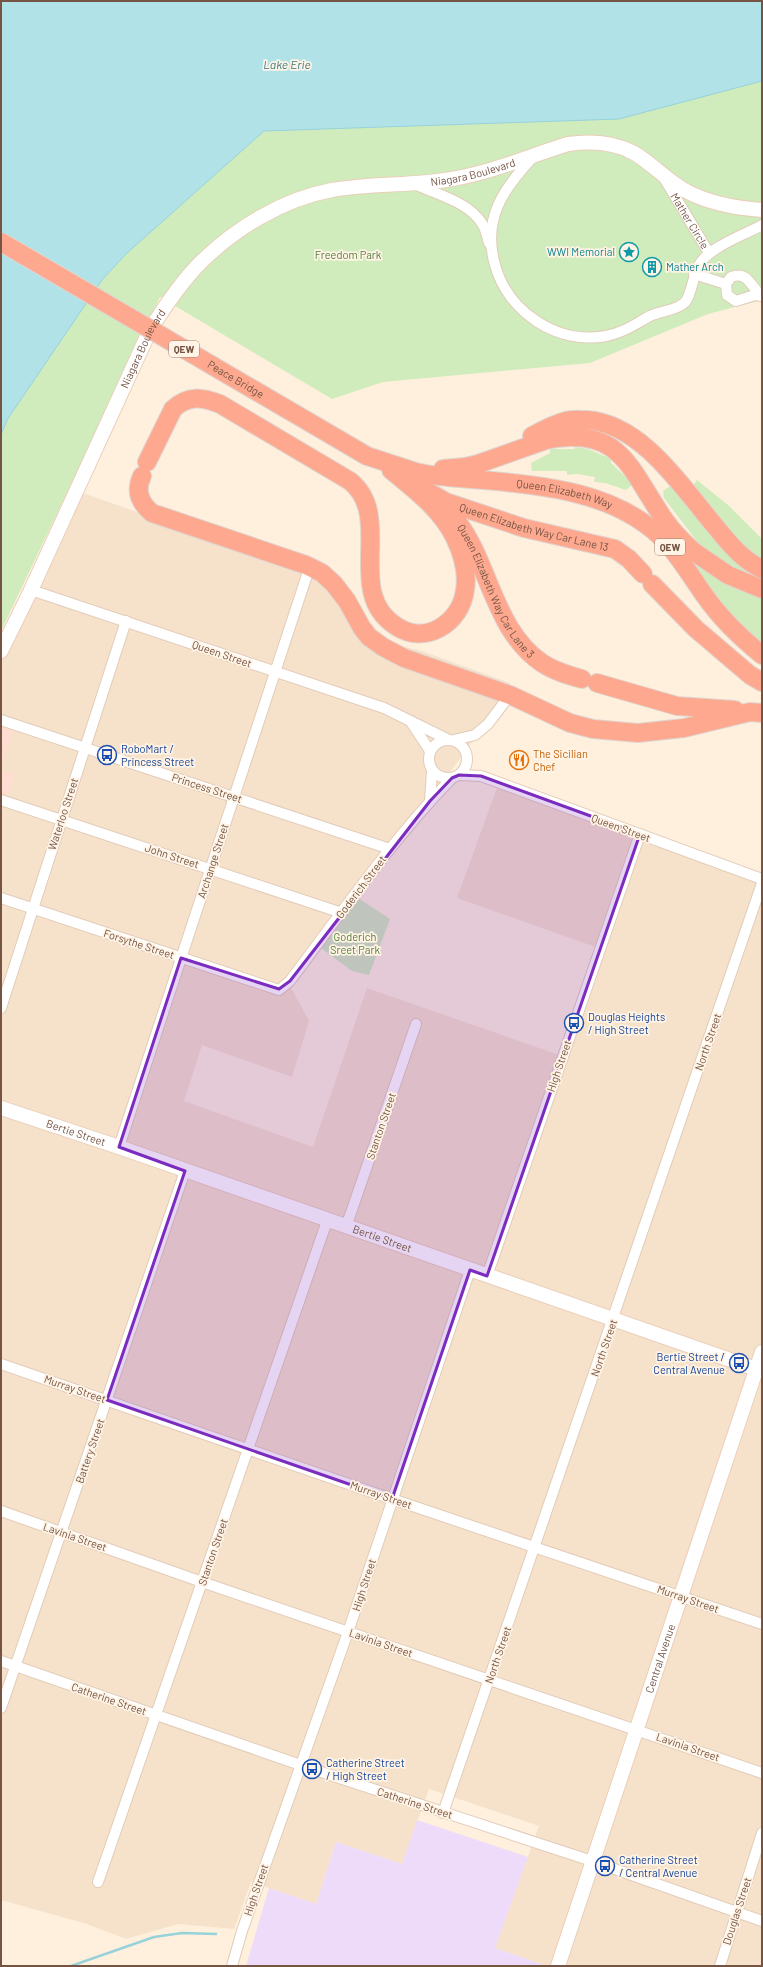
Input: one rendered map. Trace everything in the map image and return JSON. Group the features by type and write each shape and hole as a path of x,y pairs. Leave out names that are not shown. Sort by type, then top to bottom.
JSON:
{"highway":[{"name":"Peace Bridge","path":"1,242 367,456"},
{"path":"395,469 440,513 450,527 462,556 466,580 460,607 451,620 434,631 414,633 405,631 388,620 377,604 373,594 370,575 368,506 362,493 350,481 220,404 204,398 191,398 178,404 173,409 145,469 139,486 139,496 144,505 152,513 314,568 334,584 347,601 362,628 369,637 383,648 404,658 510,695"},
{"path":"489,459 548,428 567,420 591,420 612,426 632,437 650,452 732,546 752,564 762,569"},
{"path":"395,469 424,470 464,467 559,437 581,436 603,442 612,447 628,462 665,521 693,551"},
{"name":"Queen Elizabeth Way","path":"367,456 395,469 421,488"},
{"name":"Queen Elizabeth Way","path":"395,469 431,475 545,488 600,501 622,510 641,521 658,535 674,552 719,615 762,655"},
{"name":"Queen Elizabeth Way Car Lane 13","path":"421,488 446,502 517,526 615,549 629,560 696,629 750,675 762,682"},
{"name":"Queen Elizabeth Way Car Lane 3","path":"421,488 442,504 464,530 472,542 501,610 523,646 535,658 550,668 666,703 689,707 759,713"},
{"path":"545,488 582,490 619,501 643,513 693,551 728,575 762,589"},
{"name":"QEW","path":"510,695 570,723 593,729 622,733 638,733 684,728 724,718 759,713"}],"main road":[{"name":"Mather Circle","path":"534,156 568,144 585,142 602,143 618,146 634,153 662,174"},
{"name":"Niagara Boulevard","path":"1,651 31,590 150,330 171,298 201,262 233,236 276,208 309,196 333,190 450,179 472,175 534,156"},
{"path":"662,174 689,192 707,200 732,207 762,210"},
{"name":"Bertie Street","path":"1,1108 119,1147 327,1221 759,1370"},
{"name":"Central Avenue","path":"558,1966 636,1729 759,1370 762,1352"}],"street":[{"name":"Mather Circle","path":"534,156 512,179 503,193 497,208 493,225 491,241 493,258 505,289 515,303 527,315 540,324 572,336 606,336 622,332 651,316 681,306 689,296 694,274 701,261 709,253 662,174"},
{"name":"Niagara Boulevard","path":"410,183 457,203 473,213 483,225 493,258"},
{"path":"709,253 762,225"},
{"path":"694,274 726,284"},
{"path":"742,276 748,279 756,292 762,296 755,296 736,301 727,295 726,284 731,277 742,276"},
{"name":"Archange Street","path":"119,1147 307,575"},
{"name":"Queen Street","path":"31,590 384,708 450,740"},
{"name":"Waterloo Street","path":"1,1008 126,621"},
{"path":"475,734 467,755 464,770 455,777 438,776 432,771 429,765 430,751 440,741 475,734 488,724 510,695"},
{"name":"Princess Street","path":"1,720 390,849"},
{"name":"Queen Street","path":"411,722 430,751"},
{"path":"450,740 462,745 481,776"},
{"path":"430,801 432,771"},
{"name":"Queen Street","path":"455,777 481,776 762,879"},
{"name":"Goderich Street","path":"276,989 279,990 290,981 390,849 430,801 455,777"},
{"name":"John Street","path":"1,800 211,868 342,913"},
{"name":"High Street","path":"487,1276 640,834"},
{"name":"North Street","path":"443,1812 614,1319 762,883"},
{"name":"Forsythe Street","path":"1,898 276,989"},
{"name":"Stanton Street","path":"346,1227 416,1024"},
{"name":"Battery Street","path":"1,1708 185,1171"},
{"name":"Stanton Street","path":"98,1882 327,1221"},
{"name":"High Street","path":"232,1966 242,1930 348,1632 470,1270"},
{"name":"Murray Street","path":"1,1364 392,1499 762,1624"},
{"name":"Lavinia Street","path":"1,1511 202,1582 762,1773"},
{"name":"Catherine Street","path":"1,1661 300,1765 592,1861 762,1922"},
{"name":"Douglas Street","path":"720,1966 762,1833"}],"highlighted area":[{"path":"459,775 481,776 640,834 487,1276 470,1270 392,1499 107,1400 185,1171 119,1147 181,958 279,989 290,981 430,801 452,778"}],"shaded area":[{"path":"74,490 307,571 336,596 347,621 358,636 422,651 510,683 475,738 454,767 288,982 309,1021 292,1077 202,1045 184,1101 313,1147 367,988 562,1056 601,949 457,898 498,785 762,880 762,1966 547,1966 495,1948 539,1826 429,1789 402,1864 336,1842 316,1904 251,1882 234,1929 178,1924 126,1939 87,1924 1,1900 1,654"},
{"path":"1,720 15,725 1,767"},
{"path":"1,770 14,775 5,801 1,800"},
{"path":"417,1820 528,1857 495,1948 547,1966 246,1966 269,1888 316,1904 336,1842 402,1864"}],"green space":[{"name":"Freedom Park","path":"762,71 762,300 708,314 590,363 383,382 332,399 160,297 1,631 1,435 7,420 102,280 125,254 264,131"},
{"path":"575,447 588,449 611,459 611,463 633,484 626,490 605,483 594,482 595,477 577,474 567,475 567,471 532,471 531,463 550,453 550,449 574,449"},
{"path":"697,480 728,505 762,539 762,563 751,556 691,489"},
{"path":"672,486 762,574 762,582 755,581 706,553 664,498 663,491"},
{"path":"696,563 762,593 762,644 733,617 693,565"},
{"name":"Goderich Sreet Park","path":"358,898 390,919 369,975 352,971 321,948"}],"water":[{"name":"Lake Erie","path":"1,1 762,1 762,81 619,119 264,131 126,254 102,280 7,420 1,435"}],"waterway":[{"path":"71,1966 154,1937 182,1933 216,1934"}],"place":[{"name":"WWI Memorial","path":"629,252"},
{"name":"Mather Arch","path":"652,267"},
{"name":"RoboMart / Princess Street","path":"107,755"},
{"name":"The Sicilian Chef","path":"519,760"},
{"name":"Douglas Heights / High Street","path":"574,1023"},
{"name":"Bertie Street / Central Avenue","path":"739,1363"},
{"name":"Catherine Street / High Street","path":"312,1769"},
{"name":"Catherine Street / Central Avenue","path":"605,1866"}]}
